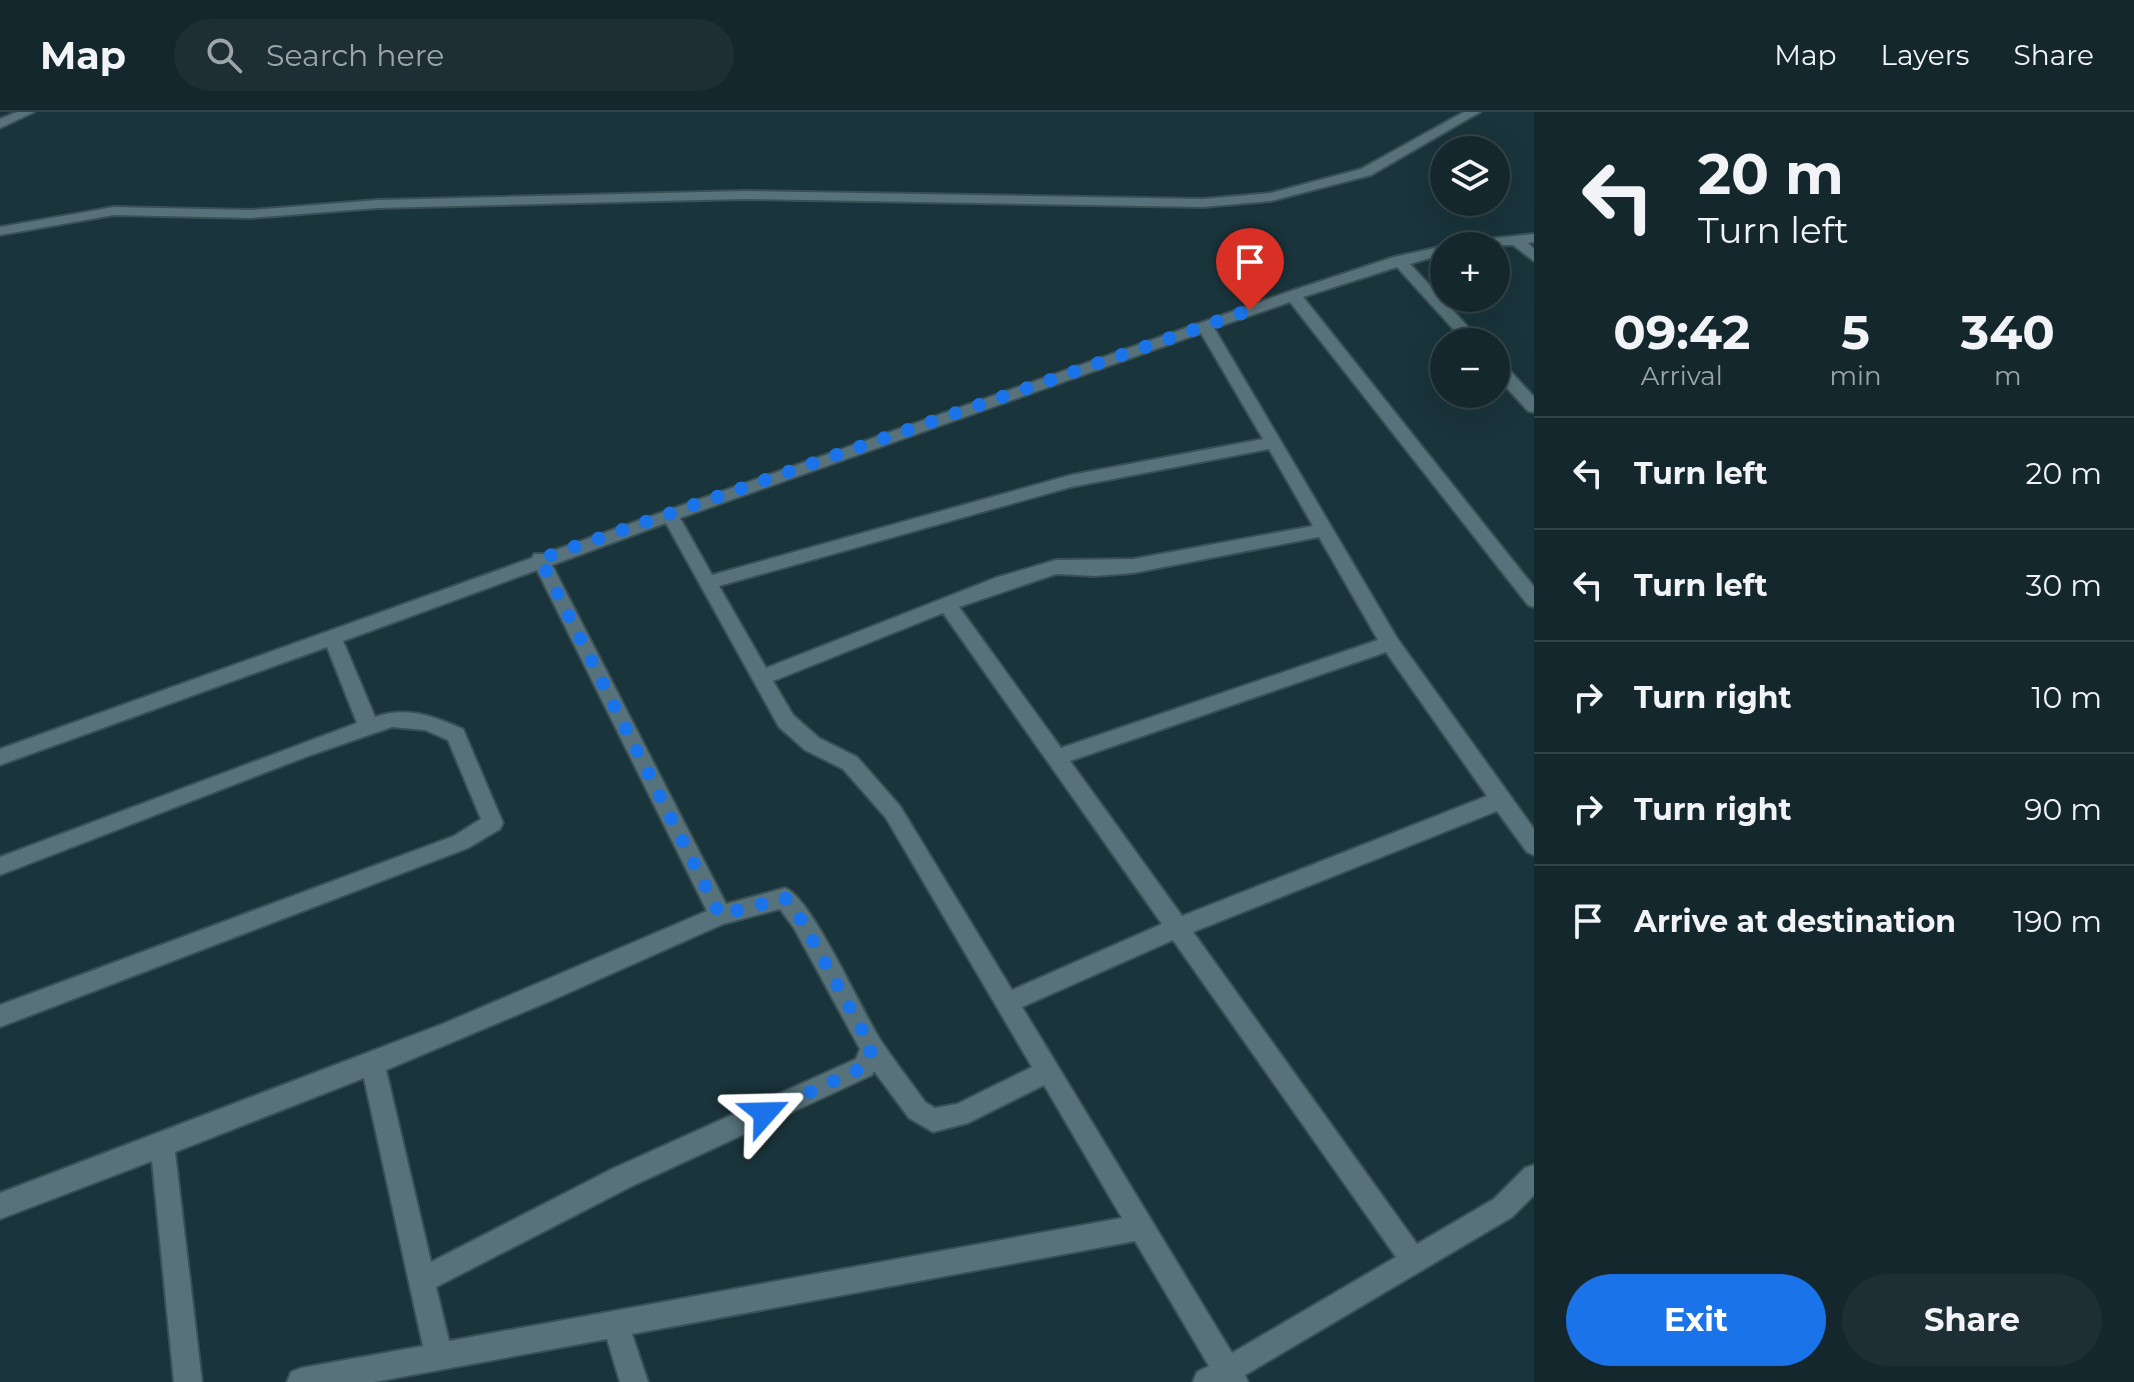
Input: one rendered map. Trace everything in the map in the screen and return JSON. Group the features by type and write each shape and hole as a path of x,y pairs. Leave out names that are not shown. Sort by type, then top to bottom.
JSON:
{"street":[{"path":"0,231 114,211 251,214 378,204 664,197 1203,203 1271,197 1366,172 1474,112"},
{"path":"0,124 30,113"},
{"path":"1510,240 1534,238"},
{"path":"1515,239 1534,257"},
{"path":"0,757 540,559 1293,295 1399,260 1430,253"},
{"path":"1399,260 1461,328"},
{"path":"1293,295 1534,600"},
{"path":"1205,326 1390,643 1534,846"},
{"path":"1510,381 1534,407"},
{"path":"710,582 1071,481 1273,443"},
{"path":"669,514 786,721 812,744 850,763 893,812 1141,1227 1222,1378 1503,1208 1534,1177"},
{"path":"762,677 947,604 1056,567 1095,569 1133,566 1324,530"},
{"path":"540,559 720,915"},
{"path":"947,604 1414,1261"},
{"path":"332,636 369,727"},
{"path":"1056,758 1390,643"},
{"path":"0,866 301,750 392,719 427,722 456,735 493,823 461,842 0,1016"},
{"path":"1007,1003 1177,928 1501,800"},
{"path":"0,1206 162,1145 620,961 720,915 785,898 802,921 872,1048 917,1110 933,1120 959,1115 1048,1071"},
{"path":"423,1280 621,1178 864,1067 872,1048"},
{"path":"372,1061 439,1356"},
{"path":"162,1145 188,1382"},
{"path":"301,1382 1141,1227"},
{"path":"615,1324 634,1382"}],"route":[{"path":"765,1113 864,1067 872,1048 802,921 785,898 720,915 540,559 1250,310"}]}
